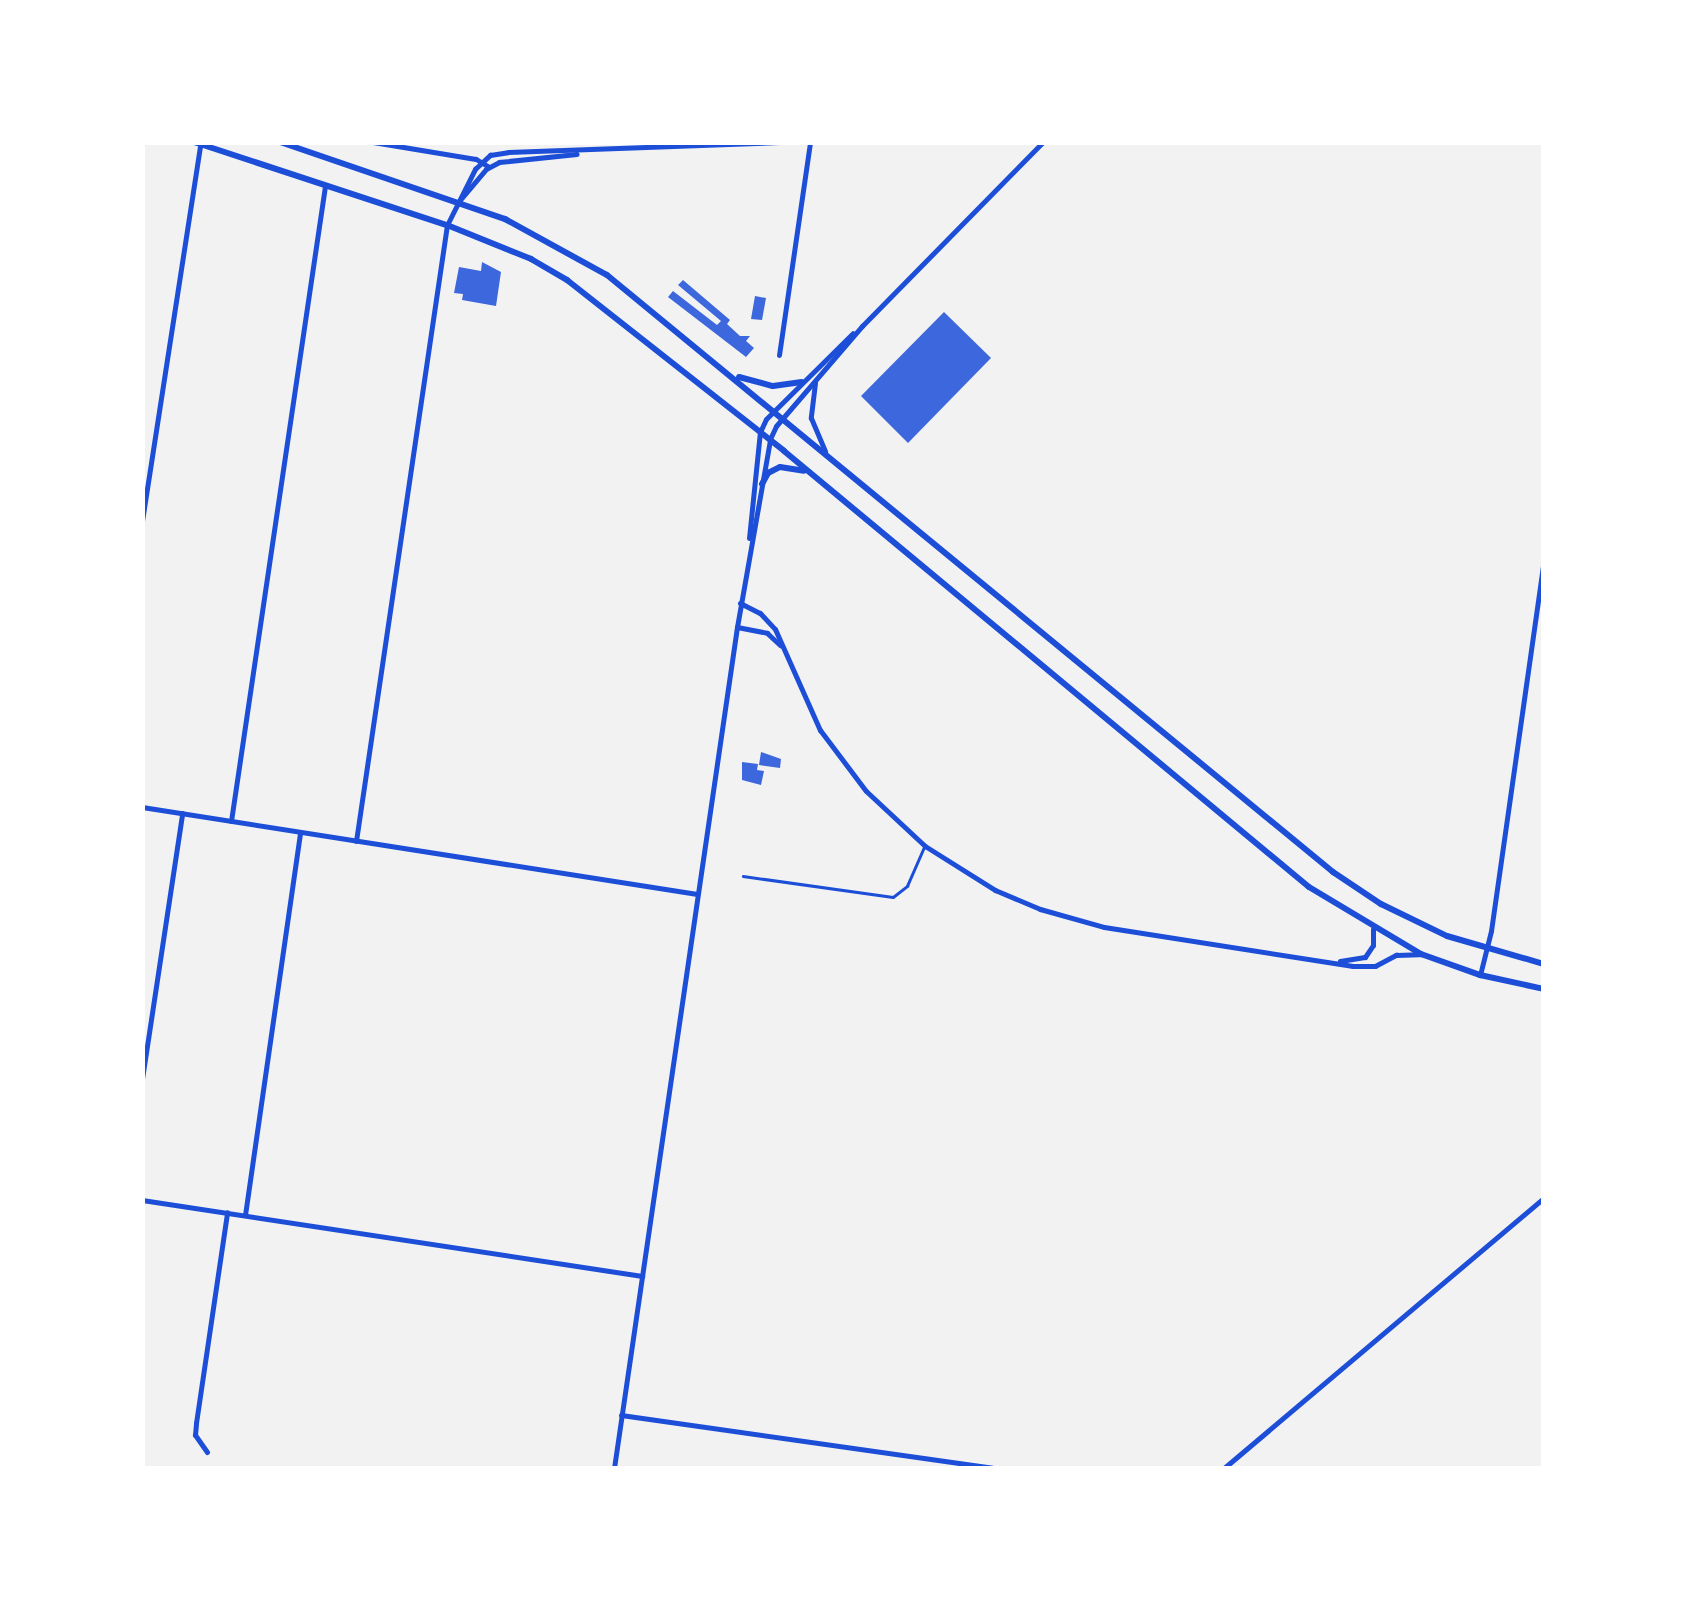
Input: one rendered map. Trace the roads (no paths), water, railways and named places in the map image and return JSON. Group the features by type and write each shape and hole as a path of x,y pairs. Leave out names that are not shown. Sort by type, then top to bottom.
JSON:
{"main road":[{"path":"280,142 459,201 554,242 607,275 1334,872 1418,924 1486,950 1544,964"},
{"path":"197,144 447,225 531,260 580,288 770,439 1294,874 1373,929 1421,954 1480,976 1544,989"},
{"path":"729,372 759,385 802,382"},
{"path":"762,484 768,473 780,467 810,474"}],"street":[{"path":"373,142 482,162 489,167"},
{"path":"356,841 447,225 482,162 508,152 786,142"},
{"path":"779,356 810,142"},
{"path":"748,552 760,432 774,410 1043,142"},
{"path":"142,521 197,144"},
{"path":"459,201 489,167 509,160 595,151"},
{"path":"232,821 325,184"},
{"path":"614,1468 736,627 770,439 784,417 862,326"},
{"path":"816,381 811,418 825,451"},
{"path":"1480,976 1544,559"},
{"path":"740,603 772,624 805,703 838,756 882,810 924,846 996,890 1070,919 1365,967 1396,955 1421,954"},
{"path":"736,627 768,633 782,647"},
{"path":"142,807 698,894"},
{"path":"142,1079 182,813"},
{"path":"244,1215 300,832"},
{"path":"1332,961 1365,958 1373,944 1373,929"},
{"path":"1224,1468 1544,1198"},
{"path":"142,1200 642,1276"},
{"path":"207,1452 196,1435 196,1424 227,1212"},
{"path":"622,1416 992,1468"}],"lane":[{"path":"743,876 893,897 907,886 924,846"}]}
